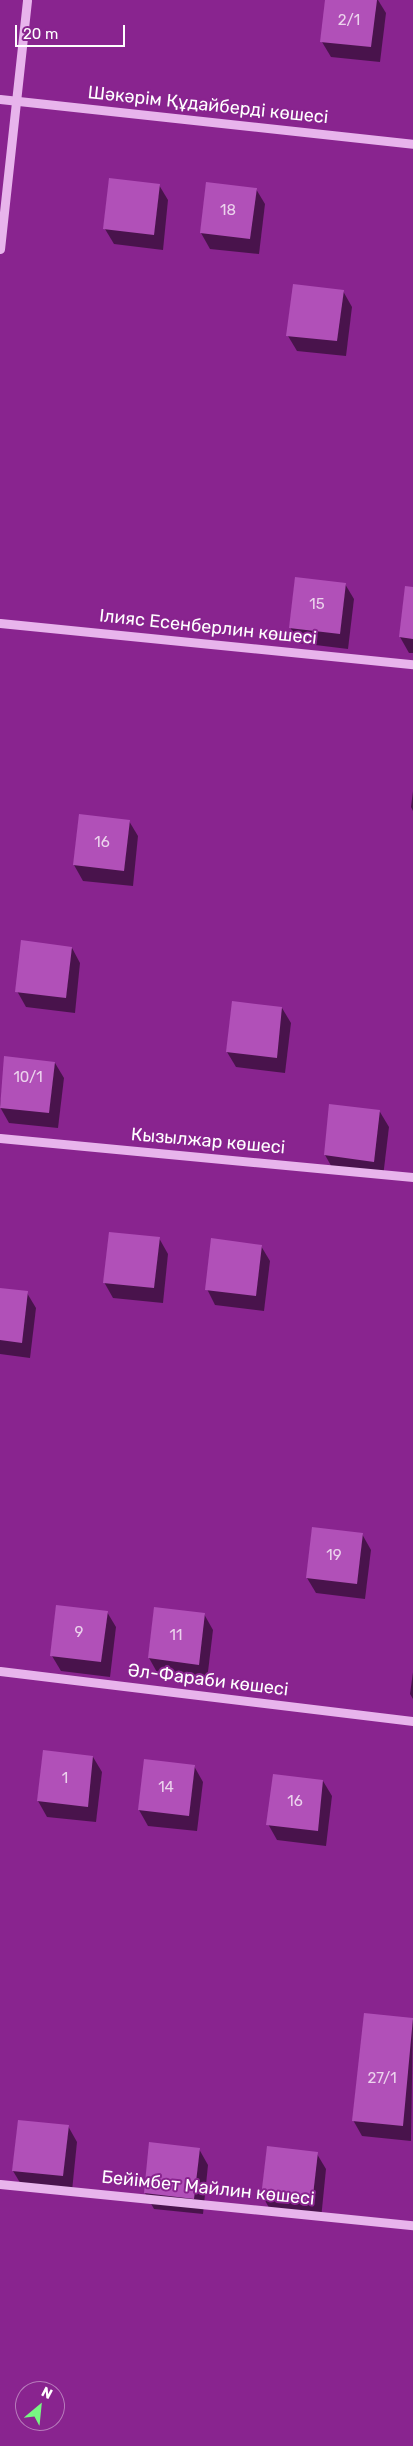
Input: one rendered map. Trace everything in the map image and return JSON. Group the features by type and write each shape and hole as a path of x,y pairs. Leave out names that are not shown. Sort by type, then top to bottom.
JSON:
{"lane":[{"path":"0,249 27,0"},
{"name":"Шәкәрім Құдайберді көшесі","path":"0,99 413,144"},
{"name":"Ілияс Есенберлин көшесі","path":"0,623 413,664"},
{"name":"Кызылжар көшесі","path":"0,1138 413,1177"},
{"name":"Әл-Фараби көшесі","path":"0,1671 413,1721"},
{"name":"Бейімбет Майлин көшесі","path":"0,2184 413,2225"}],"building":[{"path":"325,0 377,0 371,47 320,42"},
{"path":"109,178 160,184 154,235 103,229"},
{"path":"206,182 257,188 250,239 200,233"},
{"path":"293,284 344,290 337,341 286,336"},
{"path":"295,577 346,583 340,634 289,628"},
{"path":"405,586 413,587 413,639 399,637"},
{"path":"79,814 130,820 124,871 73,865"},
{"path":"21,940 72,947 66,998 15,992"},
{"path":"232,1001 282,1007 277,1058 226,1052"},
{"path":"4,1056 55,1062 49,1113 0,1108"},
{"path":"329,1104 380,1110 374,1162 324,1155"},
{"path":"109,1232 160,1237 154,1288 103,1283"},
{"path":"211,1238 262,1245 256,1296 205,1290"},
{"path":"0,1288 28,1291 22,1343 0,1340"},
{"path":"312,1527 363,1533 357,1584 306,1578"},
{"path":"56,1605 108,1611 101,1662 50,1656"},
{"path":"154,1607 205,1613 199,1665 148,1658"},
{"path":"43,1750 93,1756 88,1807 37,1801"},
{"path":"144,1759 195,1765 189,1816 138,1810"},
{"path":"273,1774 323,1780 318,1831 266,1825"},
{"path":"364,2013 413,2018 403,2126 352,2121"},
{"path":"18,2120 69,2125 63,2176 12,2171"},
{"path":"149,2142 200,2148 194,2199 144,2193"},
{"path":"267,2146 318,2152 312,2204 261,2197"}]}
